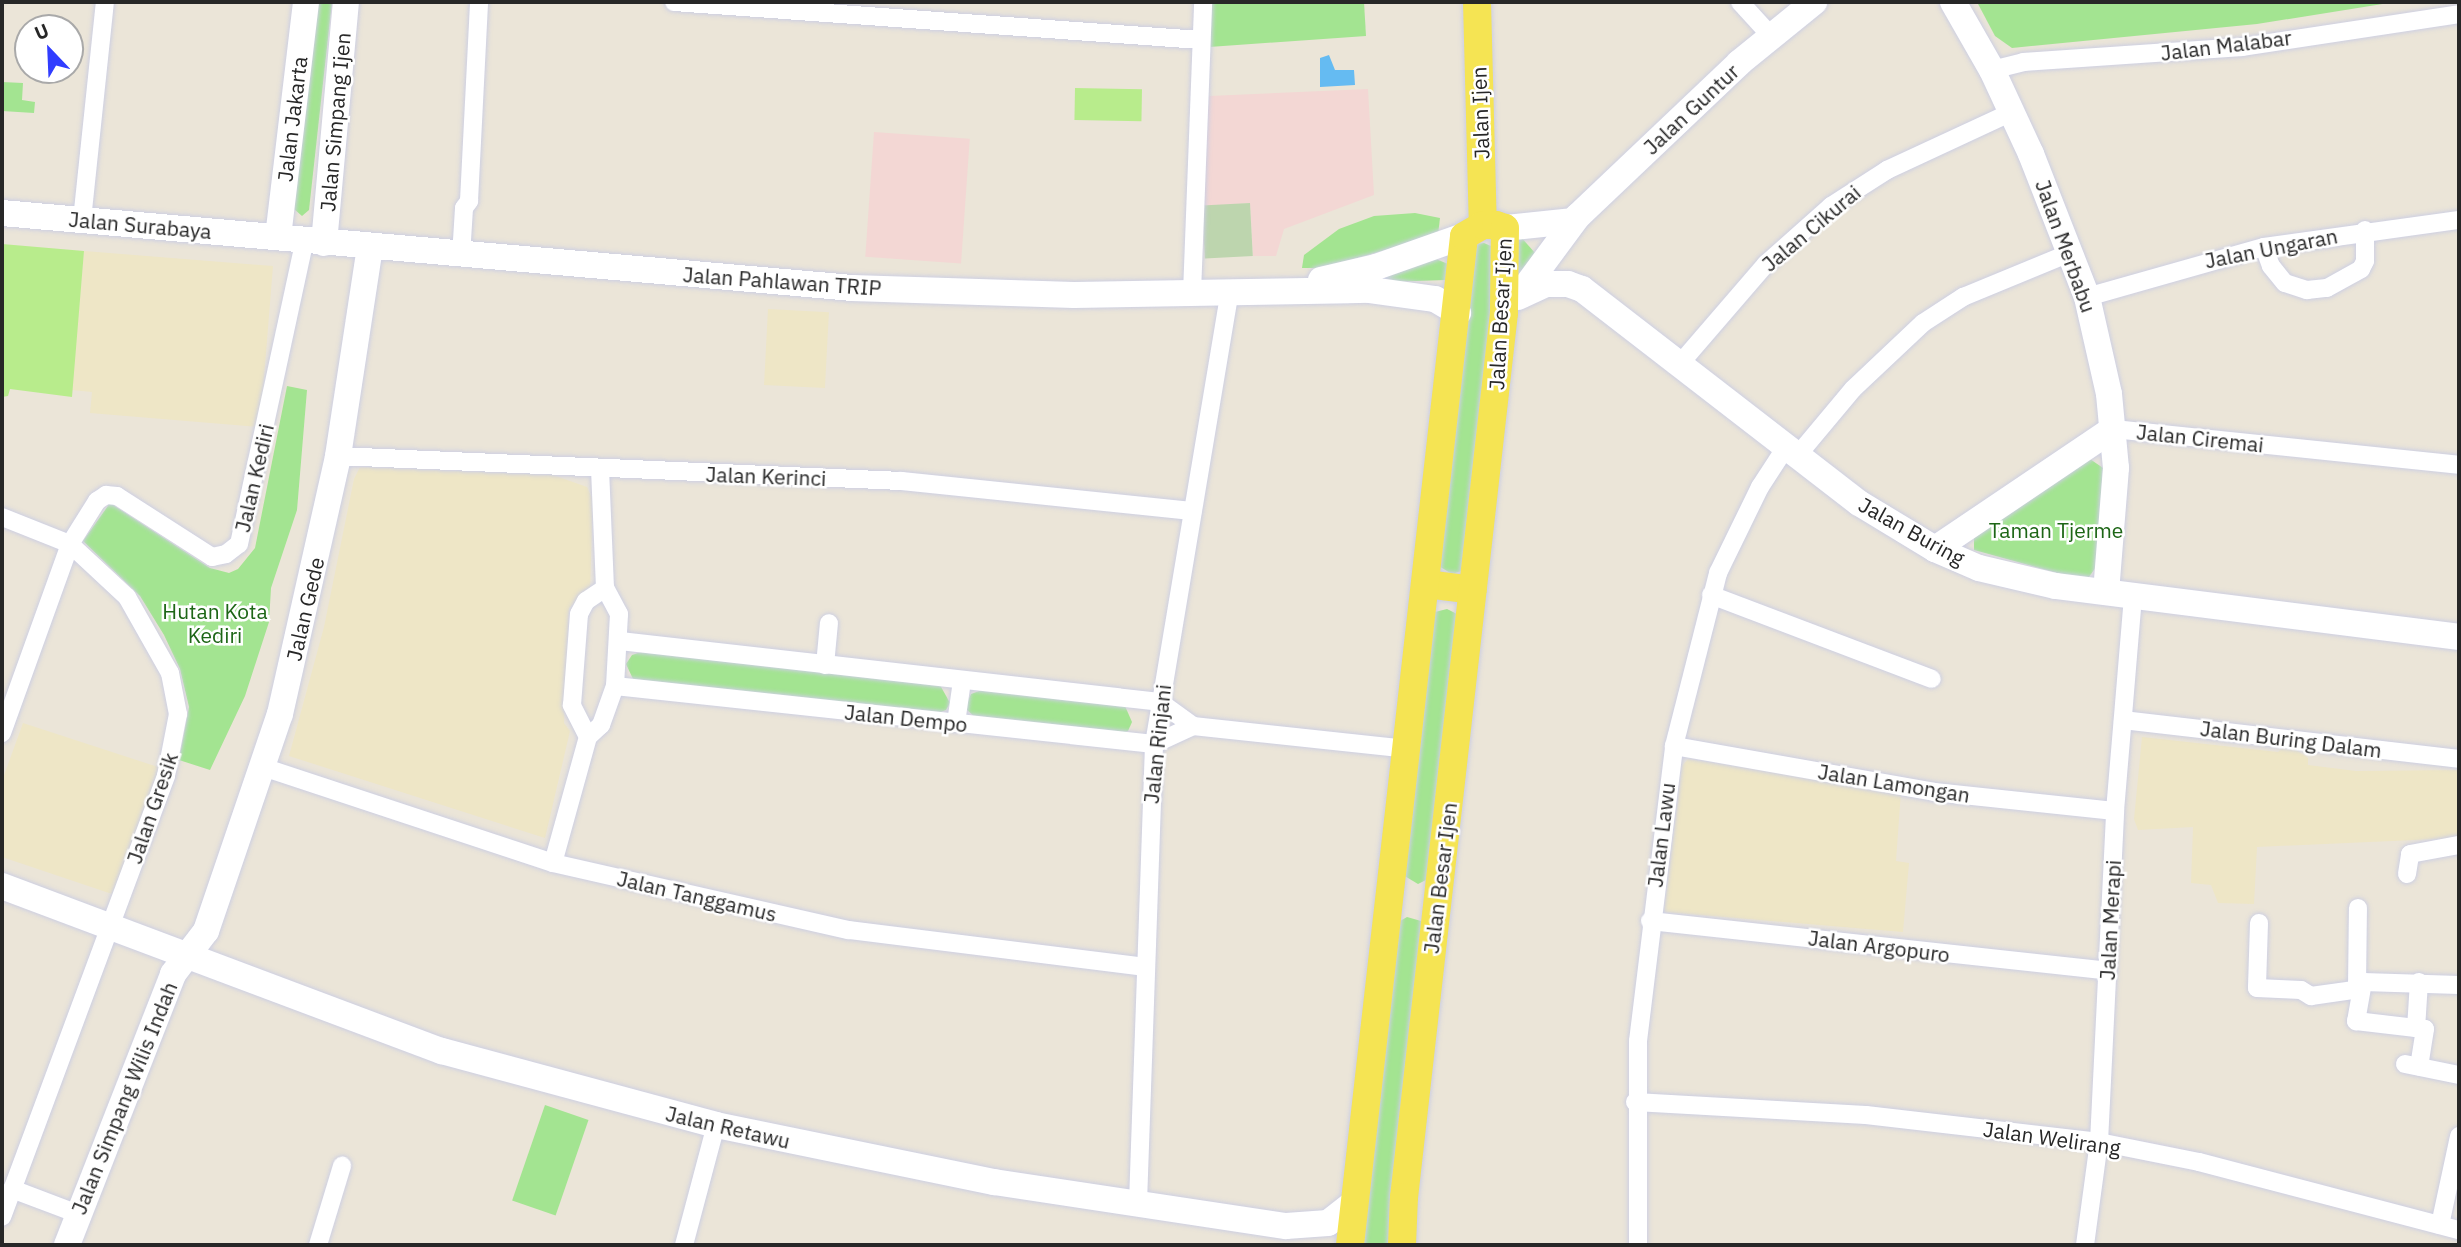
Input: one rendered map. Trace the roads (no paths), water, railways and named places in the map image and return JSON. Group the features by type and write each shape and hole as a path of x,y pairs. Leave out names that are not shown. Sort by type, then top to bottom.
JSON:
{"main road":[{"name":"Jalan Jakarta","path":"278,237 306,2"},
{"name":"Jalan Simpang Ijen","path":"314,241 346,2"},
{"name":"Jalan Ijen","path":"1477,2 1484,230"},
{"name":"Jalan Guntur","path":"1511,305 1573,221 1771,36 1814,2"},
{"name":"Jalan Merbabu","path":"1953,2 1992,70 2012,112 2087,297 2113,429 2116,481 2106,592"},
{"name":"Jalan Surabaya","path":"2,213 278,237"},
{"name":"Jalan Pahlawan TRIP","path":"1288,288 1376,267 1484,230 1573,221"},
{"name":"Jalan Besar Ijen","path":"1402,1245 1437,901 1473,590 1511,305 1484,230"},
{"name":"Jalan Besar Ijen","path":"1350,1245 1458,313 1484,230"},
{"name":"Jalan Pahlawan TRIP","path":"278,237 370,248 852,288 1062,294 1192,293 1288,288 1410,294 1435,299 1458,313"},
{"name":"Jalan Gede","path":"189,955 206,931 263,767 289,677 338,456 370,248"},
{"name":"Jalan Buring","path":"1511,305 1546,284 1582,289 1678,366 1859,503 1935,548 1979,568 2056,586 2459,638"},
{"name":"Jalan Ciremai","path":"1935,548 2113,429"},
{"path":"1426,584 1473,590"},
{"name":"Jalan Retawu","path":"2,887 442,1051 716,1125 994,1182 1286,1226 1328,1223 1355,1202"},
{"path":"1391,898 1437,901"},
{"name":"Jalan Simpang Wilis Indah","path":"67,1245 173,974 189,955"},
{"name":"Jalan Retawu","path":"1286,1226 1312,1245"}],"street":[{"path":"82,220 105,2"},
{"path":"461,256 464,208 462,181 467,178 479,2"},
{"path":"674,2 1200,40"},
{"path":"1192,293 1203,2"},
{"path":"1740,2 1771,36"},
{"name":"Jalan Malabar","path":"1992,70 2023,62 2242,47 2459,14"},
{"name":"Jalan Cikurai","path":"1678,366 1766,264 1831,206 1887,170 2012,112"},
{"name":"Jalan Ungaran","path":"2087,297 2264,247 2365,230 2459,220"},
{"path":"2264,247 2271,266 2285,283 2307,290 2327,288 2361,269 2365,261 2365,230"},
{"name":"Jalan Kediri","path":"69,544 97,501 111,495 212,557 226,554 239,544 314,241"},
{"name":"Jalan Lawu","path":"1638,1245 1635,1102 1650,921 1674,746 1711,595 1736,532 1791,452 1923,323 1963,297 2071,252"},
{"name":"Jalan Rinjani","path":"1138,1203 1154,744 1230,291"},
{"name":"Jalan Ciremai","path":"2113,429 2459,465"},
{"name":"Jalan Kerinci","path":"338,456 901,481 1192,511"},
{"path":"553,863 588,737 601,724 615,686 620,640 619,614 605,588 600,468"},
{"name":"Jalan Gresik","path":"2,517 69,544 102,569 150,632 170,673 178,714 166,776 2,1216"},
{"path":"2,733 69,544"},
{"path":"588,737 572,705 579,614 586,601 605,588"},
{"path":"1711,595 1932,679"},
{"name":"Jalan Merapi","path":"2085,1245 2099,1142 2115,811 2133,595"},
{"path":"825,665 830,623"},
{"name":"Jalan Dempo","path":"620,640 1160,702 1193,726 1407,749"},
{"path":"956,723 962,681"},
{"name":"Jalan Dempo","path":"615,686 1154,744"},
{"name":"Jalan Buring Dalam","path":"2123,720 2459,759"},
{"path":"1154,744 1193,726"},
{"name":"Jalan Lamongan","path":"1674,746 1934,792 2115,811"},
{"name":"Jalan Tanggamus","path":"263,767 553,863 849,930 1145,967"},
{"path":"2407,874 2410,854 2459,845"},
{"path":"2358,908 2360,984 2356,1021 2425,1029 2412,1066 2459,1076"},
{"name":"Jalan Argopuro","path":"1650,921 2107,971"},
{"path":"2259,923 2257,988 2301,990 2311,996 2360,984 2419,982 2459,985"},
{"path":"2416,1028 2419,982"},
{"name":"Jalan Welirang","path":"1635,1102 1866,1115 2099,1142 2199,1162 2459,1230"},
{"path":"684,1245 716,1125"},
{"path":"2440,1225 2459,1136"},
{"path":"318,1245 342,1166"},
{"path":"12,1189 78,1214"}],"water":[{"path":"1329,55 1335,70 1354,70 1355,85 1320,87 1320,58"}],"park label":[{"name":"Taman Tjerme","path":"2056,530"},
{"name":"Hutan Kota Kediri","path":"215,623"}]}
